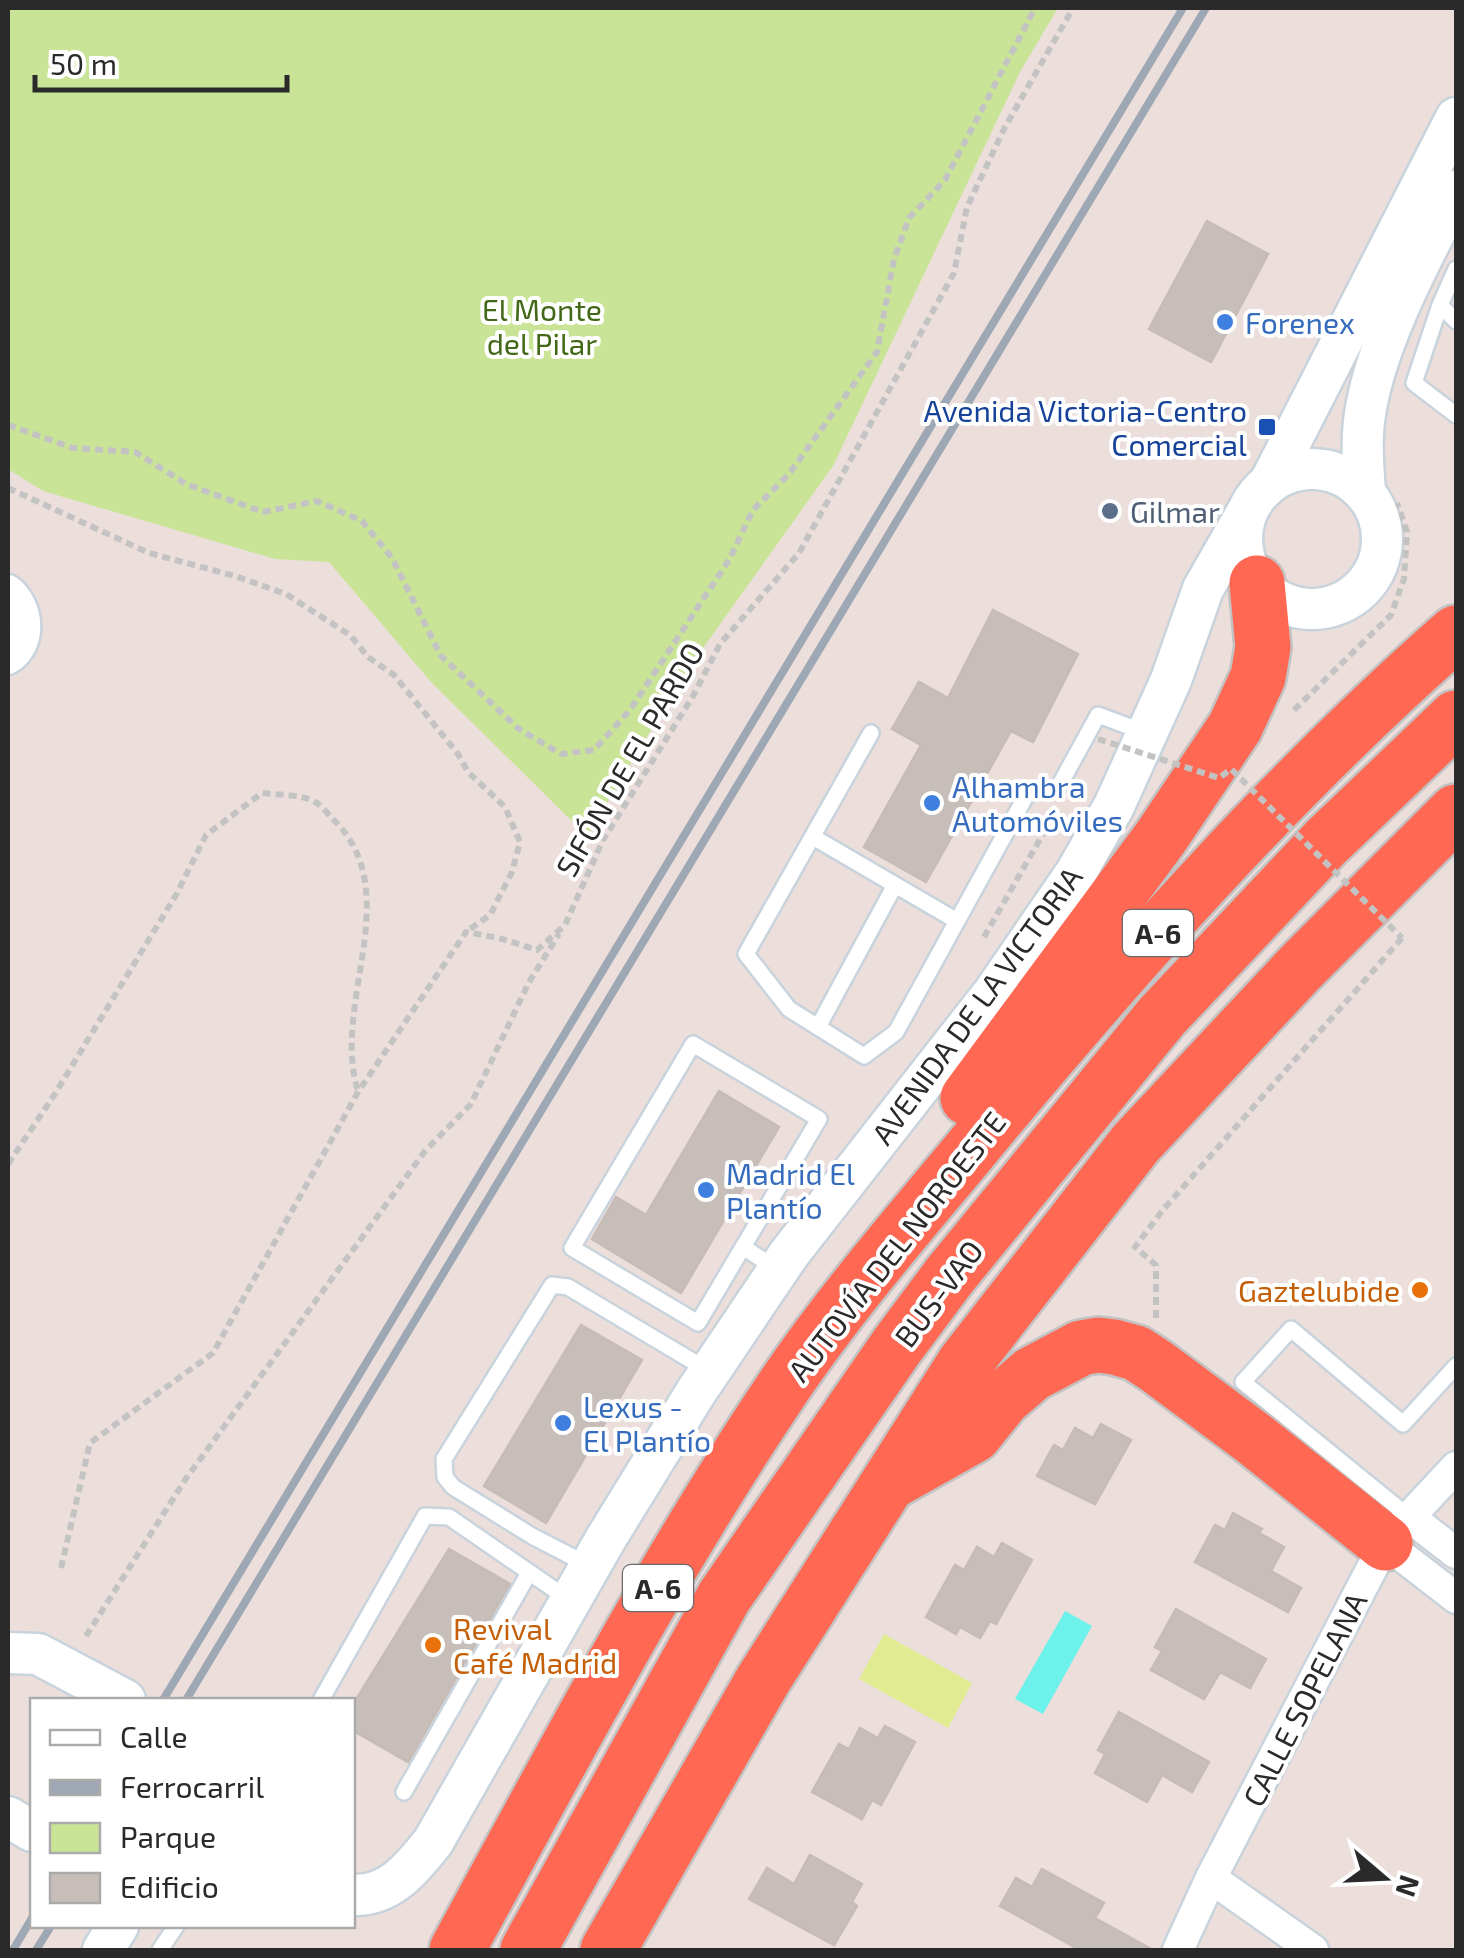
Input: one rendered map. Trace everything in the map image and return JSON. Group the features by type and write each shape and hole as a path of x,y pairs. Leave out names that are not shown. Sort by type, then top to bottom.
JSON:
{"highway":[{"path":"890,1244 918,1164 1056,982 1235,727 1258,676 1264,594"},
{"name":"AUTOVÍA DEL NOROESTE","path":"457,1950 690,1534 785,1384 890,1244 1111,983 1291,791 1456,633"},
{"name":"BUS-VAO","path":"528,1950 724,1597 940,1289 1041,1160 1162,1016 1326,842 1456,718"},
{"path":"608,1950 763,1680 964,1364 1136,1143 1300,968 1456,812"},
{"path":"887,1484 974,1435 1003,1400 1032,1374 1082,1348 1114,1347 1136,1352 1254,1438 1396,1530"}],"street":[{"path":"1456,118 1270,482 1246,514 1243,551 1264,594 1296,608 1340,604 1359,592 1373,575 1382,554 1380,493 1363,430 1373,380 1404,298 1456,191"},
{"path":"1270,482 1299,470 1330,470 1380,493"},
{"name":"AVENIDA DE LA VICTORIA","path":"355,1895 384,1890 405,1875 433,1842 580,1583 709,1371 778,1270 1005,976 1077,871 1114,806 1148,733 1202,589 1246,514"},
{"path":"8,590 20,599 27,626 14,656 8,660"},
{"name":"AVENIDA DE LA VICTORIA","path":"1171,680 1205,630 1224,613 1264,594"},
{"name":"CALLE SOPELANA","path":"1178,1950 1211,1878 1396,1530 1456,1467"},
{"path":"1396,1530 1456,1553"},
{"path":"1396,1530 1456,1598"},
{"path":"8,1654 38,1654 108,1691"},
{"path":"1211,1878 1313,1950"}],"lane":[{"path":"1394,238 1420,220 1456,153"},
{"path":"1456,269 1451,312 1414,383 1456,415"},
{"path":"870,733 746,954 789,1009 864,1056 896,1032 1027,794 1058,788 1098,716 1148,733"},
{"path":"813,837 957,921"},
{"path":"818,1027 894,885"},
{"path":"693,1044 819,1118 743,1247 698,1323 572,1248 693,1044"},
{"path":"743,1247 778,1270"},
{"path":"580,1583 532,1536 452,1487 444,1478 443,1468 454,1443 552,1285 568,1286 709,1371"},
{"path":"1396,1530 1244,1382 1291,1329 1403,1424 1456,1366"},
{"path":"322,1698 425,1516 449,1517 529,1572 580,1583"},
{"path":"404,1792 529,1572"},
{"path":"160,1950 175,1928"}],"path":[{"path":"8,425 73,448 134,452 186,484 264,512 317,501 362,521 392,558 441,656 519,728 561,754 594,750 630,710 729,560 753,510 789,474 877,352 894,259 908,218 945,180 1036,8"},
{"name":"SIFÓN DE EL PARDO","path":"466,932 537,950 565,924 602,840 693,696 720,644 799,553 808,537 954,273 967,207 1006,127 1074,8"},
{"path":"8,488 149,553 236,576 312,608 350,635 368,658 394,675 468,772 505,807 520,842 512,872 490,915 466,932 358,1092 213,1353 90,1443 61,1568"},
{"path":"1291,712 1392,615 1404,580 1407,532 1380,493"},
{"path":"1088,756 1098,739 1219,778 1242,758"},
{"path":"1156,1366 1156,1265 1135,1246 1402,938 1231,769"},
{"path":"8,1164 166,912 206,835 262,793 314,801 345,831 364,867 368,906 351,1020 350,1068 358,1092"},
{"path":"982,938 1060,805"},
{"path":"86,1636 185,1480 426,1150 471,1104 530,982 565,924"}],"green space":[{"name":"El Monte del Pilar","path":"8,8 1058,8 1020,72 833,466 686,672 587,836 431,682 329,562 275,559 43,491 8,469"},
{"path":"884,1634 972,1683 948,1728 859,1679"}],"water":[{"path":"1065,1611 1092,1626 1043,1714 1015,1699"}],"building":[{"path":"1207,221 1268,254 1211,362 1149,329"},
{"path":"993,610 1078,654 1033,742 1011,731 926,882 864,847 921,745 892,729 919,682 948,698"},
{"path":"719,1091 779,1127 681,1293 592,1239 616,1197 646,1215"},
{"name":"Lexus - El Plantío","path":"581,1325 642,1360 546,1523 484,1486"},
{"path":"1101,1424 1131,1440 1095,1504 1037,1476 1054,1445 1063,1450 1075,1428 1093,1438"},
{"path":"1233,1513 1284,1547 1271,1571 1301,1588 1288,1612 1195,1562 1215,1525 1225,1530"},
{"path":"1002,1543 1032,1560 996,1624 990,1621 980,1638 960,1627 956,1634 926,1617 955,1565 964,1570 977,1547 994,1557"},
{"name":"Revival Café Madrid","path":"449,1549 510,1584 408,1762 355,1732 355,1701"},
{"path":"1176,1609 1266,1659 1250,1688 1220,1672 1204,1699 1151,1670 1162,1651 1155,1647"},
{"path":"1119,1712 1209,1762 1192,1792 1162,1775 1147,1802 1095,1773 1105,1754 1098,1750"},
{"path":"885,1726 915,1742 881,1805 872,1800 862,1819 812,1792 839,1744 849,1749 860,1728 878,1738"},
{"path":"810,1855 862,1884 852,1902 857,1906 834,1945 749,1899 767,1868 794,1884"},
{"path":"1042,1869 1104,1903 1095,1918 1153,1950 1080,1950 1000,1906 1016,1878 1032,1887"}],"railway":[{"path":"164,1698 1183,8"},
{"path":"187,1698 1206,8"},
{"path":"13,1950 30,1921"},
{"path":"36,1950 50,1928"}],"place":[{"name":"Forenex","path":"1225,322"},
{"name":"Avenida Victoria-Centro Comercial","path":"1267,427"},
{"name":"Gilmar","path":"1110,511"},
{"name":"Alhambra Automóviles","path":"932,803"},
{"name":"Madrid El Plantío","path":"706,1190"},
{"name":"Gaztelubide","path":"1420,1290"},
{"name":"Lexus - El Plantío","path":"563,1423"},
{"name":"Revival Café Madrid","path":"433,1645"}]}
